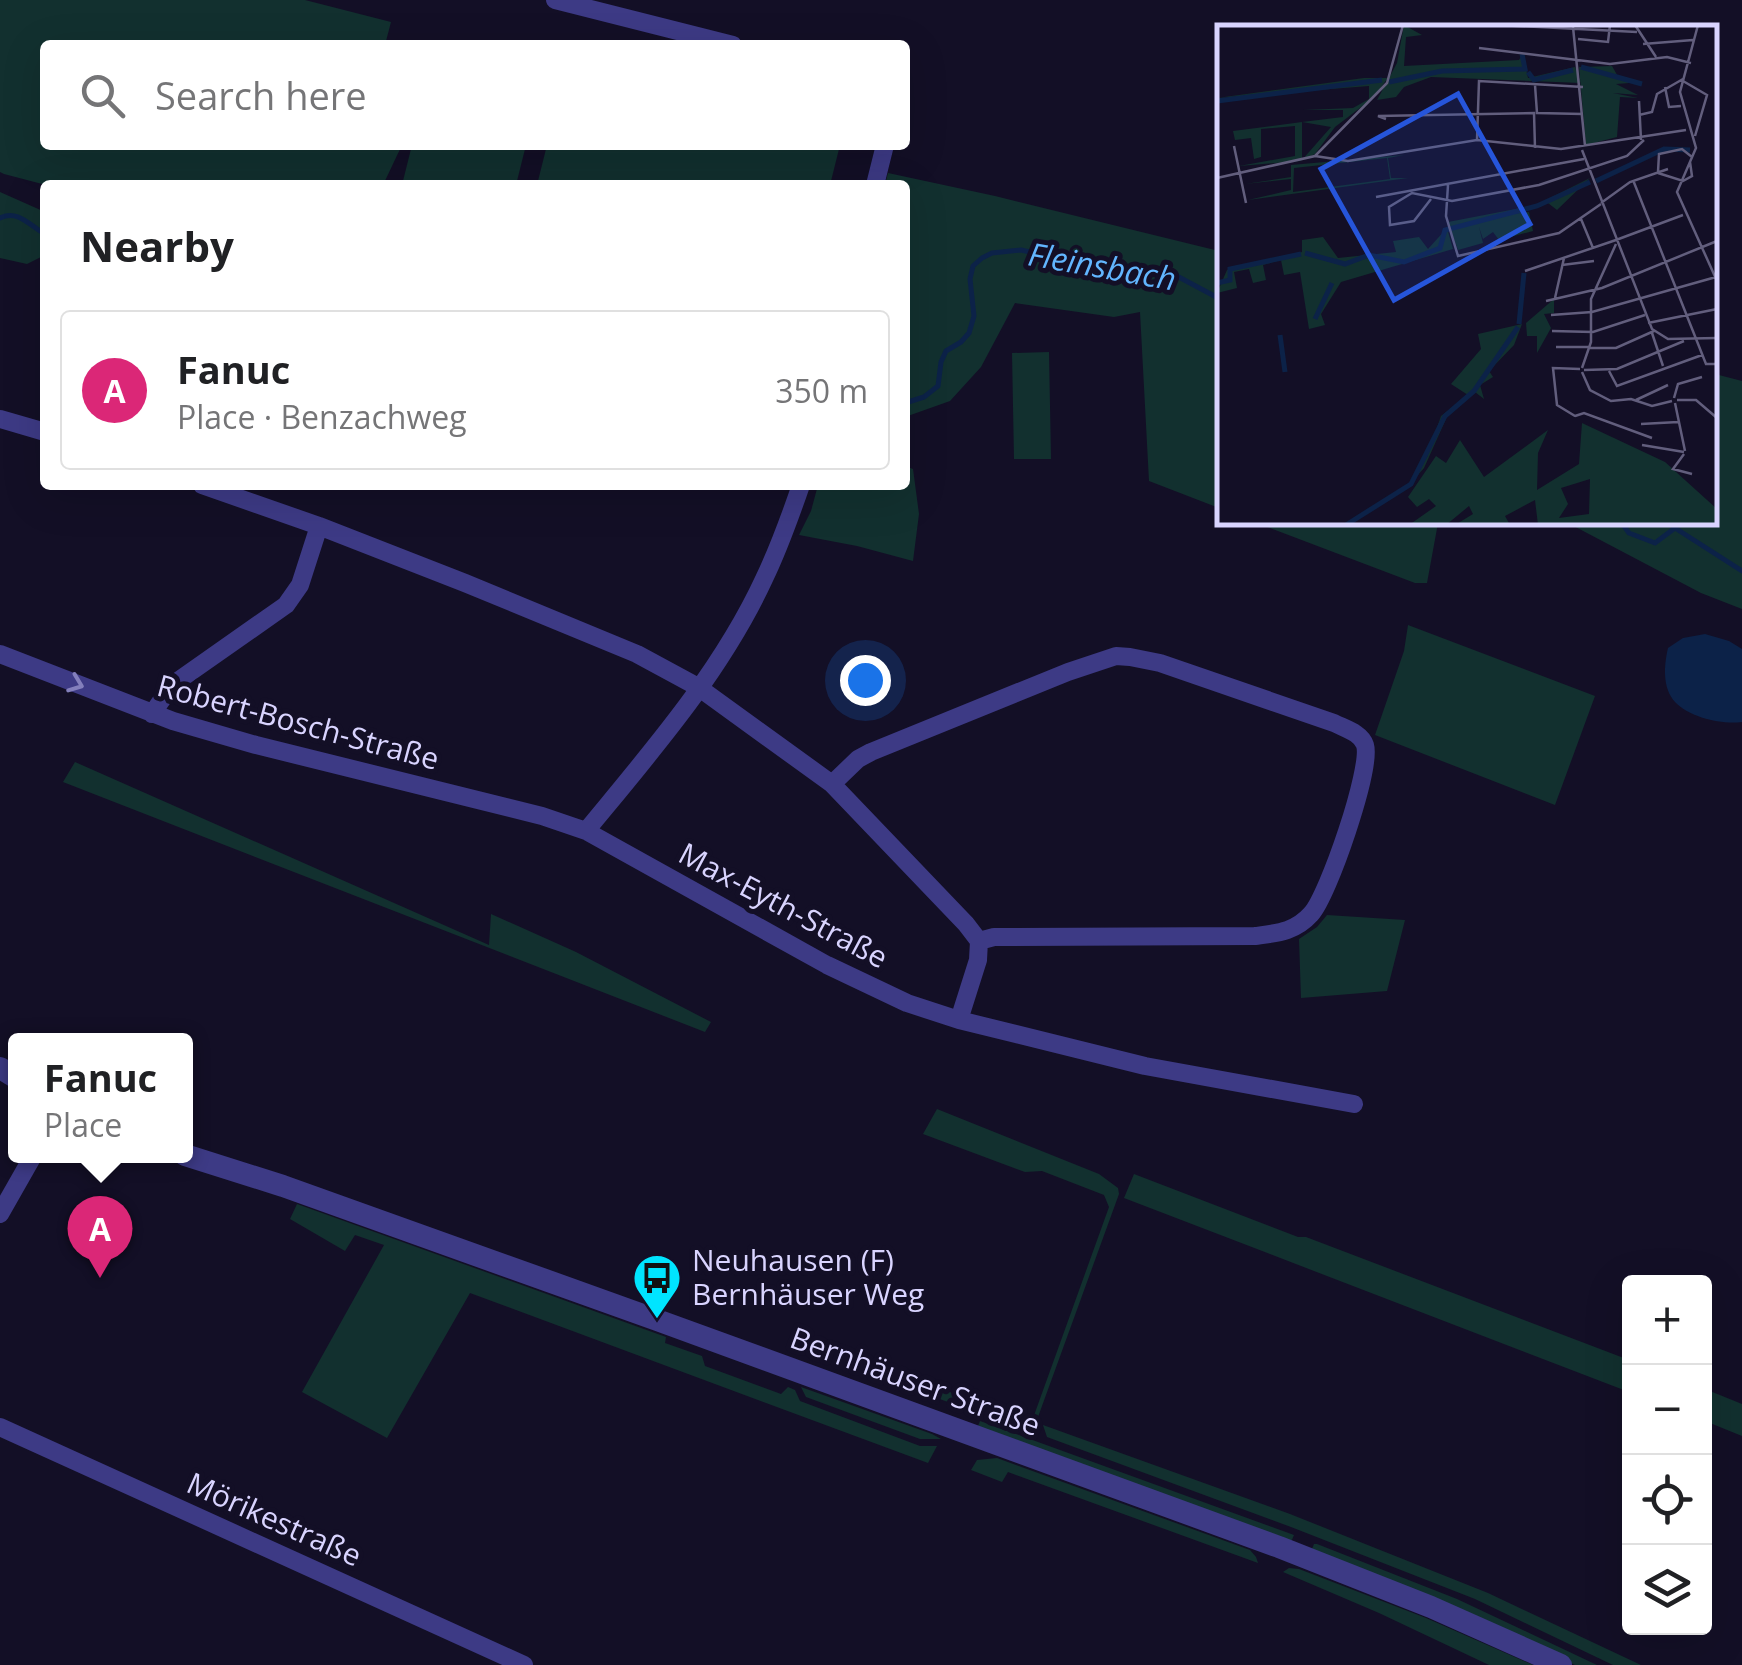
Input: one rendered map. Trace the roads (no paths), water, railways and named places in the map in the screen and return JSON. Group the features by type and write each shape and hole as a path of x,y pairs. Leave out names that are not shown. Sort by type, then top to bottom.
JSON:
{"street":[{"path":"555,0 713,40"},
{"path":"876,180 884,150"},
{"path":"0,419 40,431"},
{"path":"216,490 319,526 637,654 698,687 832,784 966,924 979,941 978,960 959,1020"},
{"path":"586,831 660,742 723,652 763,582 799,490"},
{"path":"152,714 172,685 286,605 300,585 319,526"},
{"name":"Robert-Bosch-Straße","path":"0,654 152,714 256,745 542,816 586,831"},
{"path":"832,784 871,752 1116,656 1160,663 1334,724 1364,741 1363,778 1329,884 1309,918 1288,932 1255,936 994,937 979,941"},
{"name":"Max-Eyth-Straße","path":"586,831 827,965 906,1003 1145,1066 1354,1104"},
{"name":"Bernhäuser Straße","path":"193,1158 282,1186 658,1320 1279,1547 1432,1607 1561,1665"},
{"path":"0,1214 29,1163"},
{"name":"Mörikestraße","path":"0,1427 524,1665"}],"water":[{"path":"1705,634 1742,649 1742,722 1697,716 1675,702 1668,690 1668,648 1683,638"}],"waterway":[{"name":"Fleinsbach","path":"0,218 18,217 40,231"},
{"name":"Fleinsbach","path":"910,401 938,386 946,351 969,333 974,316 970,279 973,266 992,253 1021,250 1113,271 1175,275 1217,297"},
{"name":"Fleinsbach","path":"1623,525 1629,533 1655,543 1675,528"},
{"name":"Fleinsbach","path":"1673,525 1742,571"}],"place":[{"name":"Fanuc","path":"100,1278"},
{"name":"Neuhausen (F) Bernhäuser Weg","path":"657,1320"}]}
